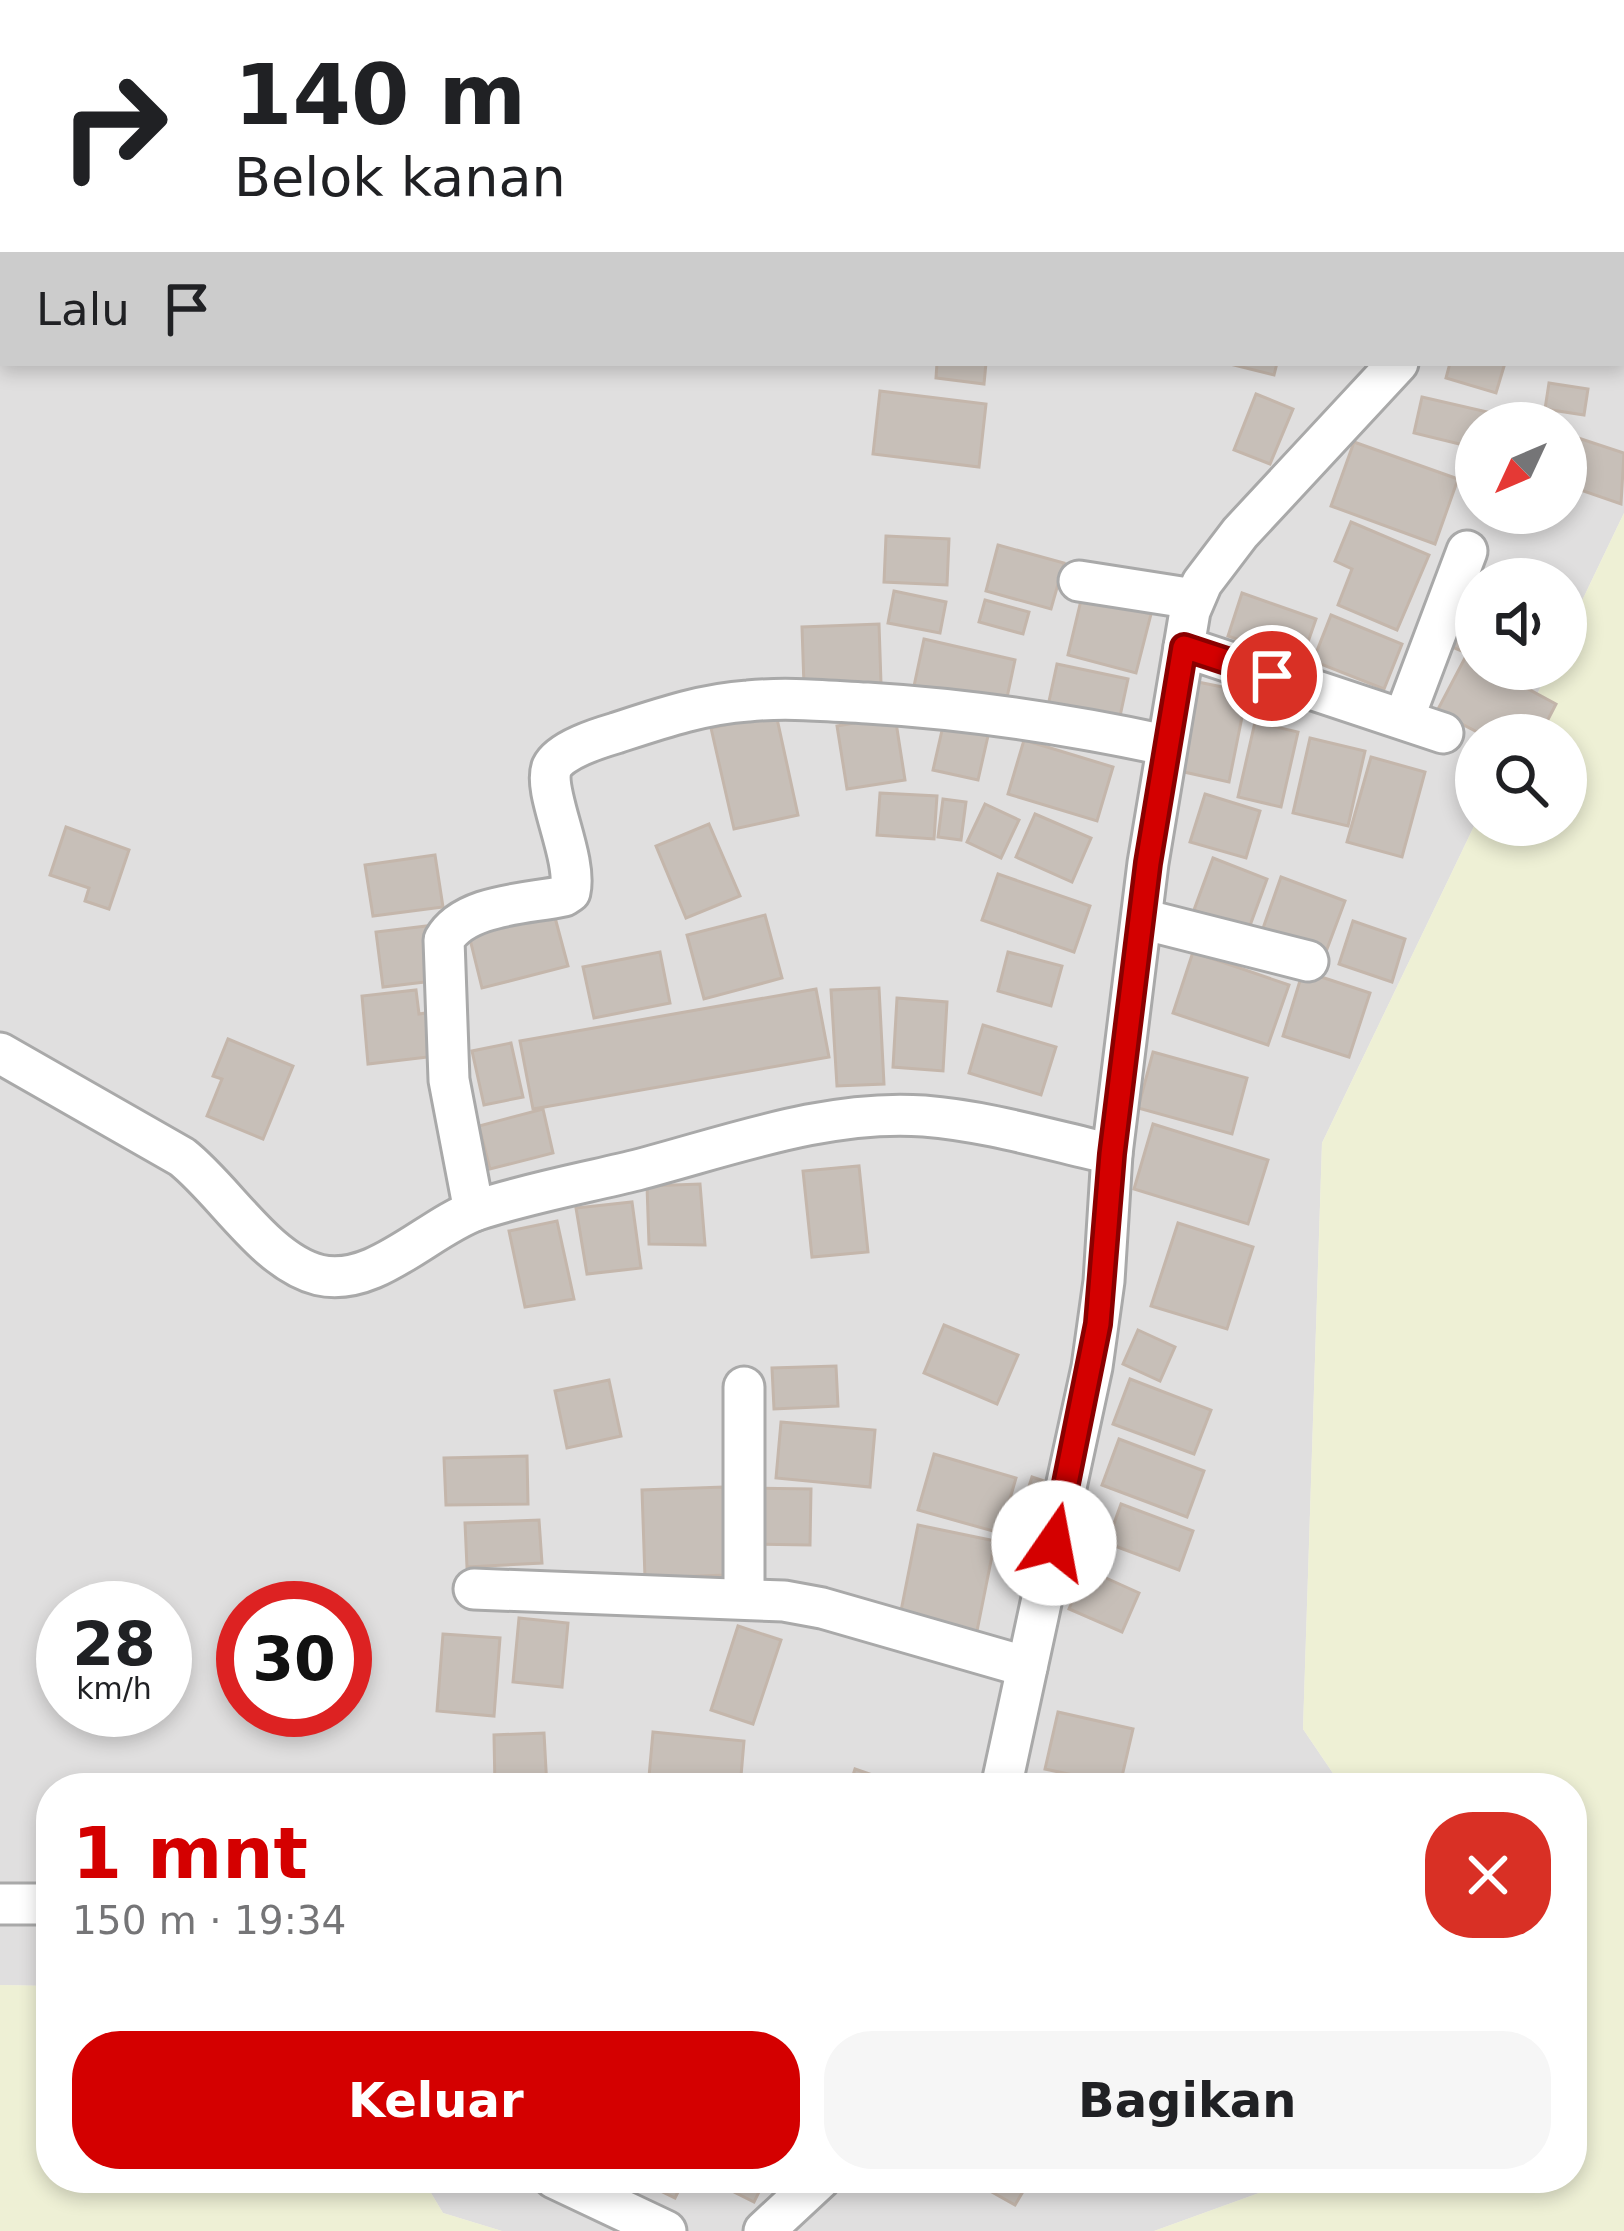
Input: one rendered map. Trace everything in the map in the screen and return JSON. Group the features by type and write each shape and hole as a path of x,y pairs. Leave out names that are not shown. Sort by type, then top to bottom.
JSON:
{"street":[{"path":"1003,1773 1091,1367 1104,1281 1112,1154 1165,745 1194,599 1240,533 1394,366"},
{"path":"1403,718 1467,551"},
{"path":"1079,581 1194,599"},
{"path":"1184,647 1443,733"},
{"path":"474,1211 448,1080 444,940 455,925 472,916 570,892 552,783 556,760 603,737 676,713 746,701 801,699 957,711 1165,745"},
{"path":"1142,919 1308,961"},
{"path":"0,1053 182,1157 208,1178 278,1254 319,1275 359,1272 474,1211 739,1143 858,1118 923,1116 1112,1154"},
{"path":"744,1387 744,1598"},
{"path":"474,1589 744,1598 821,1608 1027,1667"},
{"path":"0,1904 36,1904"},
{"path":"586,2193 666,2231"},
{"path":"764,2231 805,2193"}],"shaded area":[{"path":"0,366 1624,366 1624,513 1587,590 1587,558 1455,558 1455,690 1539,690 1528,714 1455,714 1455,846 1464,846 1322,1143 1303,1729 1333,1773 36,1773 36,1986 0,1985"},
{"path":"431,2193 1259,2193 1154,2231 502,2231 443,2213"}],"green space":[{"path":"1624,513 1624,2231 1154,2231 1259,2193 1587,2193 1587,1773 1333,1773 1303,1729 1322,1143 1464,846 1587,846 1587,714 1528,714 1539,690 1587,690 1587,590"},
{"path":"0,1985 36,1986 36,2193 431,2193 443,2213 502,2231 0,2231"}],"building":[{"path":"937,366 986,366 984,384 936,378"},
{"path":"1238,366 1276,366 1274,375"},
{"path":"1449,366 1504,366 1496,393 1446,378"},
{"path":"1549,383 1588,389 1586,402 1546,402"},
{"path":"880,391 986,404 979,467 873,454"},
{"path":"1256,394 1293,409 1270,464 1234,450"},
{"path":"1422,397 1455,405 1455,443 1414,433"},
{"path":"1587,441 1624,453 1621,504 1587,492"},
{"path":"1354,442 1455,478 1435,544 1331,506"},
{"path":"1351,522 1429,555 1397,630 1338,605 1352,569 1335,561"},
{"path":"886,536 949,539 947,585 884,582"},
{"path":"998,545 1064,563 1051,609 986,591"},
{"path":"894,591 946,602 940,633 888,623"},
{"path":"1242,593 1316,619 1301,662 1228,636"},
{"path":"1082,596 1151,614 1136,673 1068,655"},
{"path":"985,600 1029,612 1023,634 979,622"},
{"path":"1331,615 1402,644 1384,689 1313,661"},
{"path":"879,624 881,683 804,686 802,627"},
{"path":"924,639 1015,660 1005,707 914,686"},
{"path":"1057,664 1128,679 1119,721 1048,706"},
{"path":"1455,677 1455,690 1530,690 1556,704 1551,714 1455,714 1455,720 1437,711"},
{"path":"1193,681 1247,692 1229,782 1175,770"},
{"path":"776,714 798,815 734,829 711,728"},
{"path":"895,716 905,780 847,789 837,726"},
{"path":"1255,722 1298,732 1281,807 1238,797"},
{"path":"943,726 988,736 978,780 933,770"},
{"path":"1310,738 1365,751 1348,826 1293,813"},
{"path":"1024,740 1113,767 1097,821 1008,794"},
{"path":"1371,757 1425,772 1402,857 1347,842"},
{"path":"880,793 937,796 934,839 877,835"},
{"path":"1205,794 1260,811 1246,858 1190,842"},
{"path":"943,799 966,802 961,840 938,837"},
{"path":"985,804 1019,820 1001,858 967,842"},
{"path":"1035,814 1091,838 1072,882 1016,857"},
{"path":"709,824 740,896 686,918 656,846"},
{"path":"66,827 129,850 109,909 85,901 89,888 50,875"},
{"path":"435,855 443,907 373,916 365,865"},
{"path":"1213,858 1267,879 1248,931 1194,910"},
{"path":"998,874 1090,906 1074,952 982,920"},
{"path":"1281,877 1345,901 1324,957 1261,934"},
{"path":"553,910 568,966 482,988 468,931"},
{"path":"765,915 782,978 704,999 687,935"},
{"path":"1353,921 1405,939 1392,982 1339,964"},
{"path":"435,925 442,980 383,987 376,932"},
{"path":"660,952 670,1003 594,1018 583,967"},
{"path":"1008,952 1062,966 1051,1006 998,991"},
{"path":"1193,952 1289,985 1268,1045 1173,1013"},
{"path":"1303,971 1370,993 1349,1057 1283,1036"},
{"path":"879,988 884,1084 837,1086 831,990"},
{"path":"816,989 829,1057 533,1109 520,1041"},
{"path":"416,990 419,1014 439,1011 445,1055 368,1064 362,996"},
{"path":"897,998 947,1002 943,1071 893,1067"},
{"path":"983,1025 1056,1047 1041,1095 969,1073"},
{"path":"228,1039 293,1066 263,1139 207,1116 222,1079 213,1076"},
{"path":"511,1043 523,1097 484,1105 472,1051"},
{"path":"1153,1052 1247,1078 1232,1134 1138,1108"},
{"path":"543,1109 553,1153 490,1169 479,1126"},
{"path":"1153,1124 1268,1160 1248,1224 1134,1189"},
{"path":"859,1166 868,1252 812,1257 803,1171"},
{"path":"700,1184 705,1245 649,1244 647,1186"},
{"path":"632,1202 641,1268 587,1274 576,1208"},
{"path":"557,1221 574,1299 525,1307 509,1231"},
{"path":"1178,1223 1253,1247 1227,1329 1151,1306"},
{"path":"944,1325 1018,1355 997,1404 924,1373"},
{"path":"1138,1330 1175,1347 1160,1381 1123,1364"},
{"path":"836,1366 838,1406 774,1409 772,1368"},
{"path":"1130,1379 1211,1410 1194,1454 1113,1424"},
{"path":"609,1380 621,1436 567,1448 555,1391"},
{"path":"781,1422 875,1430 870,1487 776,1478"},
{"path":"1119,1439 1204,1471 1187,1517 1102,1485"},
{"path":"934,1454 1016,1478 1000,1533 918,1510"},
{"path":"527,1456 528,1504 446,1505 444,1458"},
{"path":"1032,1477 1062,1487 1040,1556 1010,1546"},
{"path":"723,1487 727,1575 645,1578 642,1490"},
{"path":"752,1488 811,1489 810,1545 751,1544"},
{"path":"1121,1504 1193,1531 1179,1570 1107,1543"},
{"path":"539,1520 542,1563 467,1567 465,1523"},
{"path":"918,1525 995,1541 976,1636 899,1621"},
{"path":"1086,1569 1139,1593 1122,1632 1069,1609"},
{"path":"519,1618 568,1623 562,1687 513,1682"},
{"path":"738,1626 781,1640 753,1724 711,1710"},
{"path":"443,1634 500,1638 494,1716 437,1711"},
{"path":"1058,1712 1133,1729 1123,1773 1045,1769"},
{"path":"653,1732 744,1741 741,1773 649,1773"},
{"path":"544,1733 546,1773 495,1773 494,1735"},
{"path":"736,2193 758,2193 754,2202"},
{"path":"994,2193 1022,2193 1015,2205"}],"route":[{"path":"1054,1543 1098,1324 1112,1154 1148,863 1184,647 1272,676"}]}
